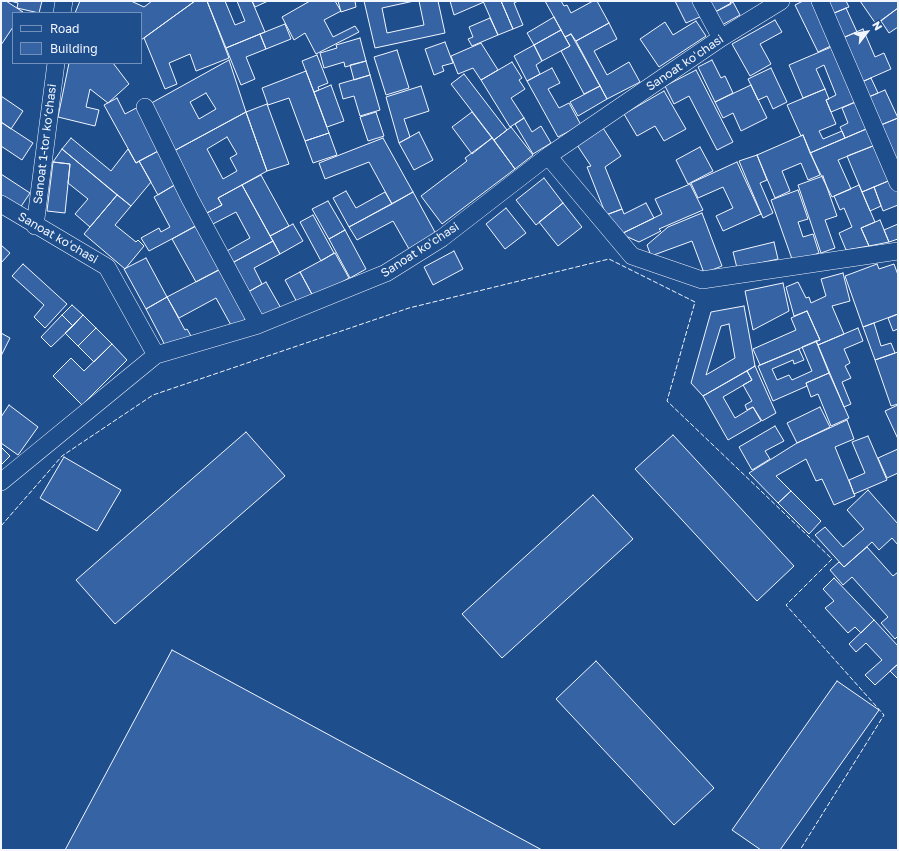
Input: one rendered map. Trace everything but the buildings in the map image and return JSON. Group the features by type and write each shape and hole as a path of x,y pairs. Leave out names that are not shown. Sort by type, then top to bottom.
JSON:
{"street":[{"path":"62,12 64,1"},
{"path":"702,1 721,38"},
{"name":"Sanoat koʻchasi","path":"1,204 35,226 107,267 156,355 258,325 386,273 442,238 548,156 721,38 781,1"},
{"path":"820,1 898,183"},
{"name":"Sanoat 1-tor ko‘chasi","path":"35,226 56,64"},
{"path":"145,107 190,199 258,325"},
{"path":"548,156 632,256 702,280 898,251"},
{"path":"1,482 156,355"}],"fence":[{"path":"1,526 62,456 153,395 409,308 609,259 695,302 667,401 832,559 786,605 884,715 800,850"}]}
